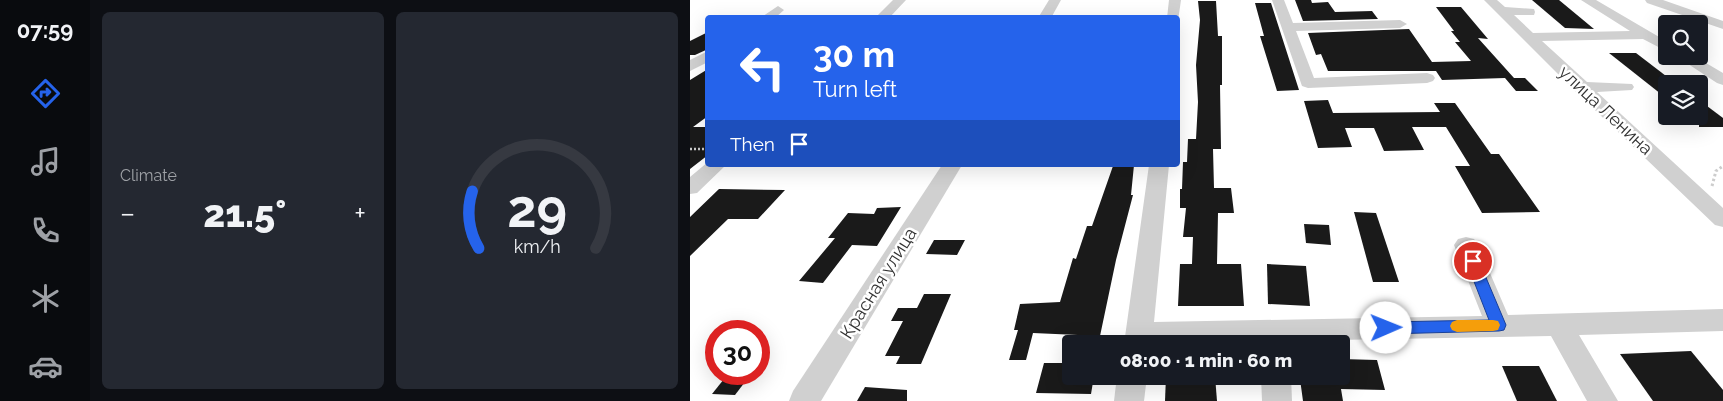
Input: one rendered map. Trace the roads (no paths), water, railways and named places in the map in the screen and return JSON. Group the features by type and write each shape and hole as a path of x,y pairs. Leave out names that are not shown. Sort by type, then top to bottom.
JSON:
{"street":[{"path":"884,15 900,0"},
{"path":"1046,15 1055,0"},
{"path":"1173,15 1175,0"},
{"path":"1278,0 1308,82 1427,78"},
{"path":"1587,0 1658,42"},
{"path":"1651,0 1723,25"},
{"path":"1495,6 1529,12"},
{"name":"улица Ленина","path":"1495,6 1723,220"},
{"path":"770,15 778,10"},
{"path":"1289,27 1400,24"},
{"path":"1529,37 1645,35"},
{"path":"690,66 705,57"},
{"path":"1698,65 1723,80"},
{"path":"1580,87 1626,87"},
{"path":"690,188 714,167"},
{"name":"Красная улица","path":"804,401 951,167"},
{"path":"1139,335 1159,167"},
{"path":"1466,245 1499,325"},
{"path":"1312,335 1499,325 1723,320"},
{"path":"1560,325 1603,401"},
{"path":"1128,401 1131,385"},
{"path":"1276,385 1277,401"}]}
